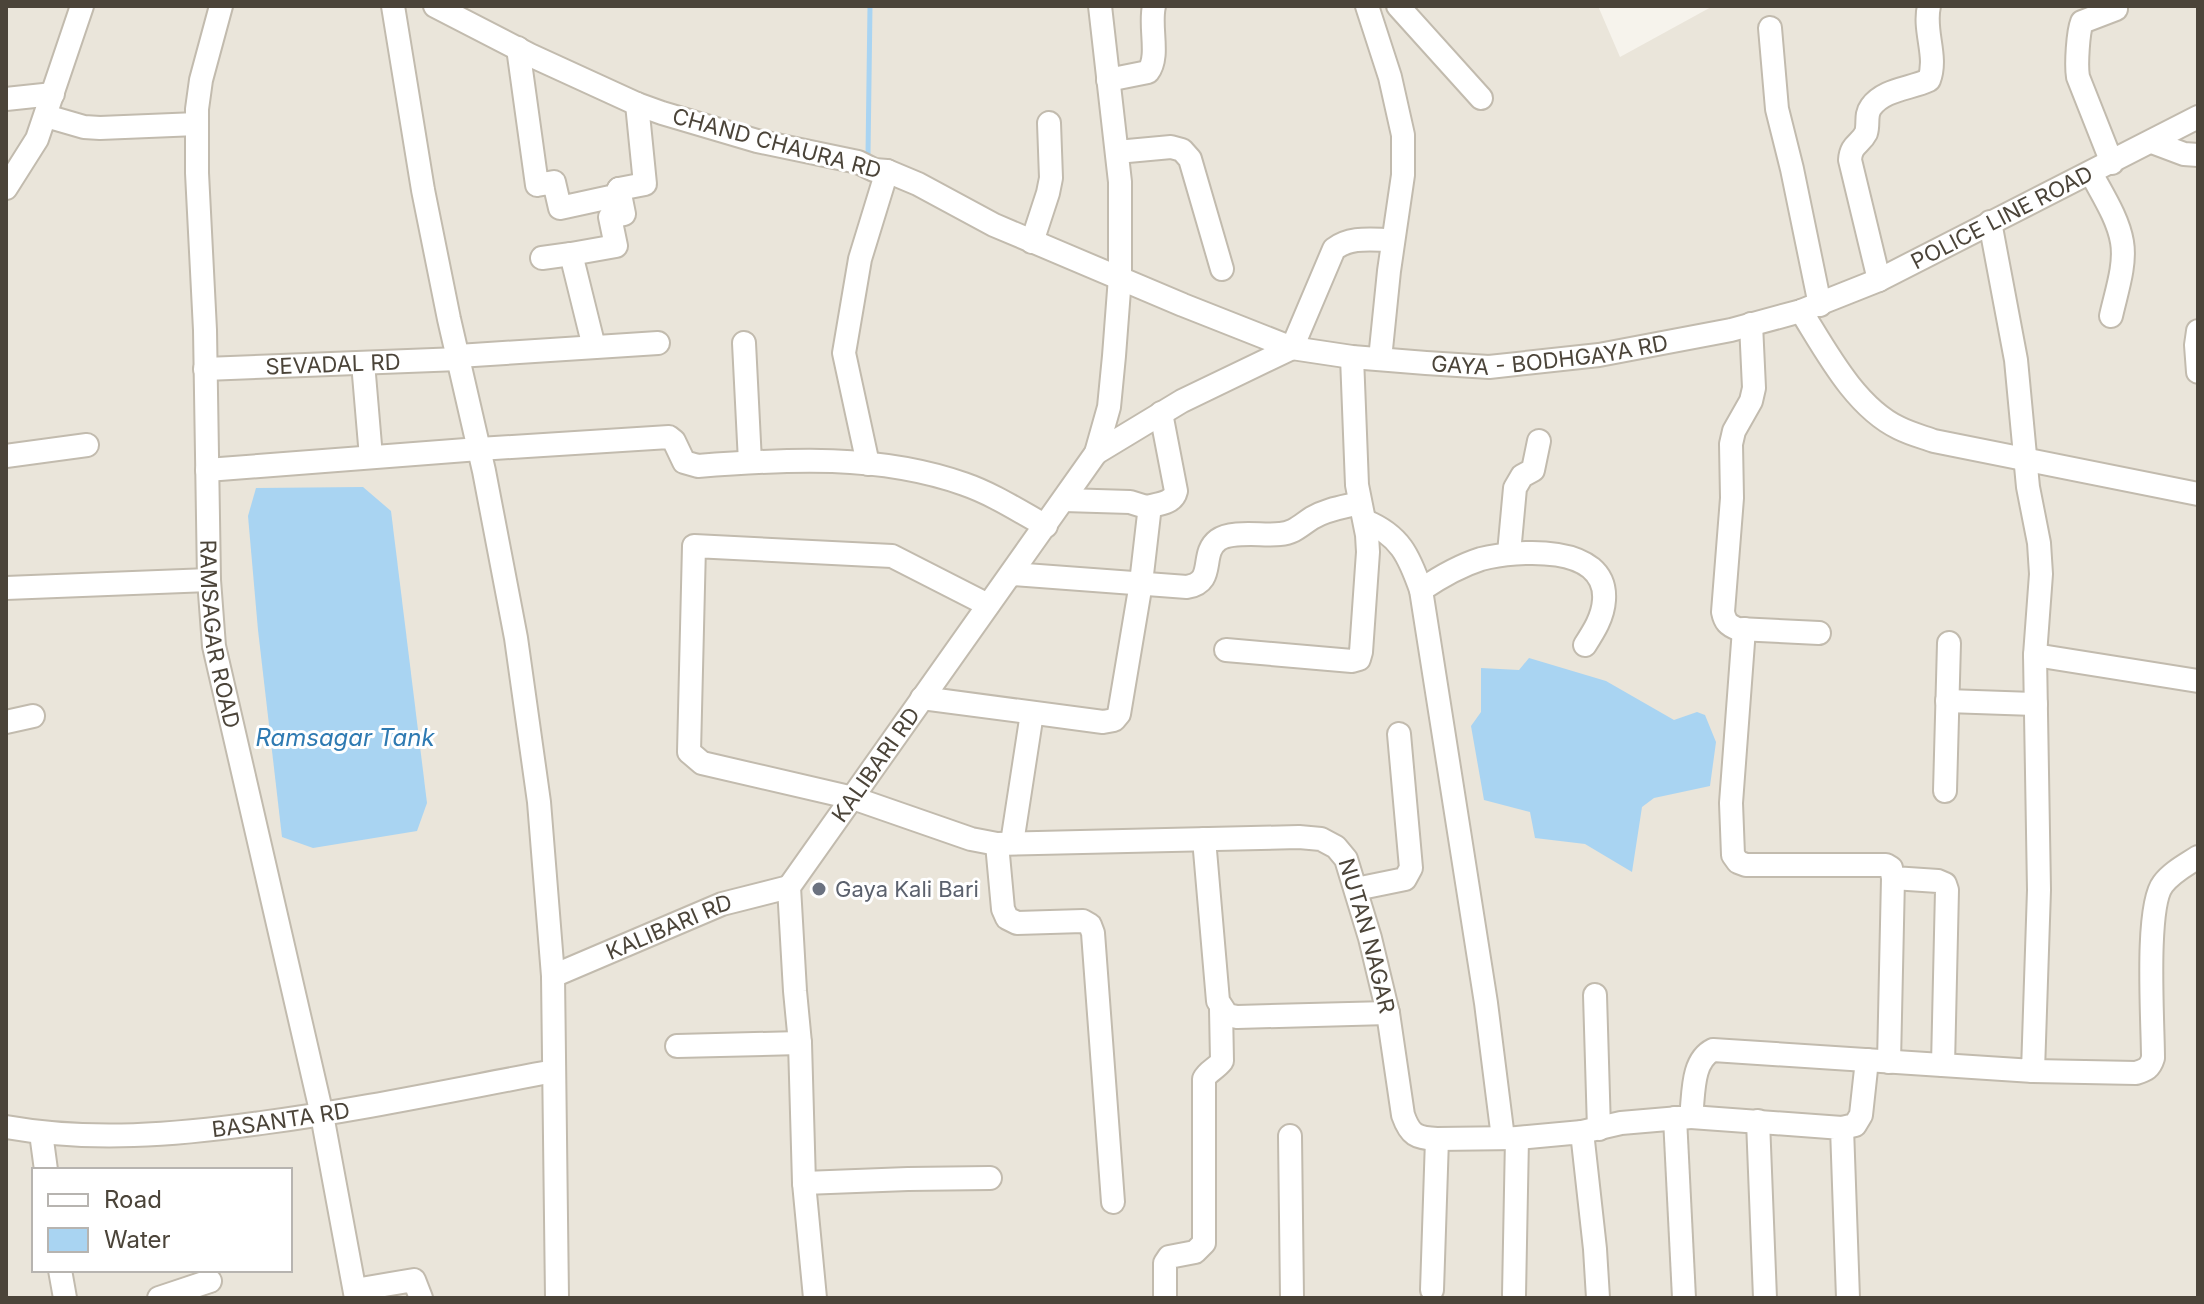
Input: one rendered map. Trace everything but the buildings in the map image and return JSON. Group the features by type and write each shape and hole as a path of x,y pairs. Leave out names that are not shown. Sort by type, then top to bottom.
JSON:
{"street":[{"path":"6,188 37,139 82,6"},
{"name":"RAMSAGAR ROAD","path":"221,6 201,80 197,124 209,580 214,646 322,1115 355,1294"},
{"path":"393,6 423,190 479,449 520,663 539,802 553,976 557,1298"},
{"name":"CHAND CHAURA RD","path":"435,6 588,83 637,104 757,141 887,171 994,225 1120,277"},
{"path":"1100,6 1120,182 1120,277"},
{"path":"1108,80 1148,72 1152,67 1151,22 1154,6"},
{"path":"1367,6 1390,77 1403,135 1403,175 1380,359"},
{"path":"1398,6 1481,98"},
{"path":"1879,280 1850,160 1851,151 1865,134 1871,106 1892,93 1929,80 1932,71 1927,28 1929,6"},
{"path":"2112,163 2078,77 2077,62 2082,22 2116,9"},
{"path":"1770,28 1777,109 1792,169 1810,308 1844,380 1867,405 1897,428 1934,441 2198,494"},
{"path":"518,48 537,185 554,182 560,208 615,196 619,189 645,184 637,104"},
{"path":"6,99 53,94"},
{"path":"46,116 84,127 197,124"},
{"name":"POLICE LINE ROAD","path":"1810,308 1879,280 2198,117"},
{"path":"1032,242 1051,178 1049,123"},
{"path":"2152,142 2184,154 2198,155"},
{"path":"1117,152 1171,147 1182,150 1190,159 1222,269"},
{"path":"868,464 844,353 860,259 887,171"},
{"path":"2091,173 2123,243 2111,316"},
{"path":"542,258 626,244 610,217 624,214 619,189"},
{"path":"1990,222 2016,360 2024,458 2039,543 2041,574 2035,655 2039,890 2033,1071"},
{"path":"1096,453 1161,413 1292,348 1334,249 1353,239 1393,240"},
{"path":"571,254 594,347"},
{"name":"GAYA - BODHGAYA RD","path":"1120,277 1292,348 1352,357 1489,367 1599,355 1751,324 1810,308"},
{"name":"KALIBARI RD","path":"553,976 722,904 789,887 1096,453 1109,407 1120,277"},
{"path":"1751,324 1754,388 1731,444 1732,498 1724,620 1730,626 1744,629 1819,633"},
{"path":"2198,331 2198,372"},
{"name":"SEVADAL RD","path":"205,369 459,358 658,343"},
{"path":"744,343 750,462"},
{"path":"1226,650 1352,661 1359,659 1368,552 1357,485 1352,357"},
{"path":"363,363 371,457"},
{"path":"1064,500 1130,502 1146,507 1174,497 1176,491 1161,413"},
{"path":"207,470 660,436 674,441 684,462 698,466 788,459 913,470 967,485 1046,526"},
{"path":"1509,553 1515,488 1522,476 1533,470 1539,441"},
{"path":"6,456 87,445"},
{"path":"922,698 1103,722 1114,720 1121,707 1141,583 1149,525 1146,507"},
{"path":"1012,574 1196,586 1204,578 1213,546 1223,537 1294,531 1321,514 1362,512 1405,551 1421,590 1510,1138 1514,1295"},
{"name":"NUTAN NAGAR","path":"988,605 892,556 694,546 689,752 702,763 853,798 971,839 1005,844 1321,839 1336,847 1346,859 1356,889 1388,1013 1403,1115 1415,1135 1437,1139"},
{"path":"1421,590 1464,565 1509,553 1533,551 1562,554 1594,571 1604,590 1600,619 1585,645"},
{"path":"6,588 209,580"},
{"path":"1432,1290 1437,1139 1510,1138 1683,1118 1842,1128 1855,1125 1861,1115 1878,1061 1893,878 1891,868 1886,865 1746,865 1738,862 1733,855 1731,803 1744,629"},
{"path":"1945,791 1949,643"},
{"path":"2035,655 2198,681"},
{"path":"1947,701 2036,704"},
{"path":"1032,713 1005,844 1003,909 1007,918 1017,923 1083,921 1090,925 1113,1202"},
{"path":"6,722 33,716"},
{"path":"1356,889 1405,879 1411,868 1399,734"},
{"path":"1165,1298 1165,1263 1169,1257 1195,1252 1204,1243 1204,1079 1222,1061 1221,1009 1204,839"},
{"path":"1684,1298 1683,1118 1698,1065 1704,1055 1713,1050 2033,1071 2136,1073 2146,1070 2153,1058 2154,908 2161,886 2176,871 2198,857"},
{"path":"1893,878 1938,881 1945,884 1947,890 1943,1065"},
{"path":"789,887 800,1043 804,1183 815,1298"},
{"path":"1595,995 1590,1131 1598,1298"},
{"path":"1221,1009 1227,1015 1237,1017 1388,1013"},
{"path":"677,1046 800,1043"},
{"name":"BASANTA RD","path":"6,1127 41,1133 159,1135 212,1130 322,1115 554,1071"},
{"path":"1758,1121 1765,1298"},
{"path":"1842,1128 1848,1298"},
{"path":"41,1133 46,1168"},
{"path":"1290,1136 1292,1298"},
{"path":"804,1183 990,1178"},
{"path":"60,1272 65,1298"},
{"path":"355,1294 414,1280 421,1298"},
{"path":"159,1298 210,1281"}],"shaded area":[{"path":"6,6 1598,6 1620,57 1713,6 2198,6 2198,1298 6,1298"}],"water":[{"name":"Ramsagar Tank","path":"363,487 391,511 427,803 417,831 313,848 282,837 248,516 256,488"},
{"path":"1529,658 1606,681 1674,720 1697,712 1705,715 1716,742 1710,786 1654,798 1642,807 1632,872 1585,844 1535,838 1530,812 1484,800 1471,726 1481,712 1481,668 1519,670"}],"waterway":[{"path":"868,155 870,6"}],"place":[{"name":"Gaya Kali Bari","path":"819,889"}]}
